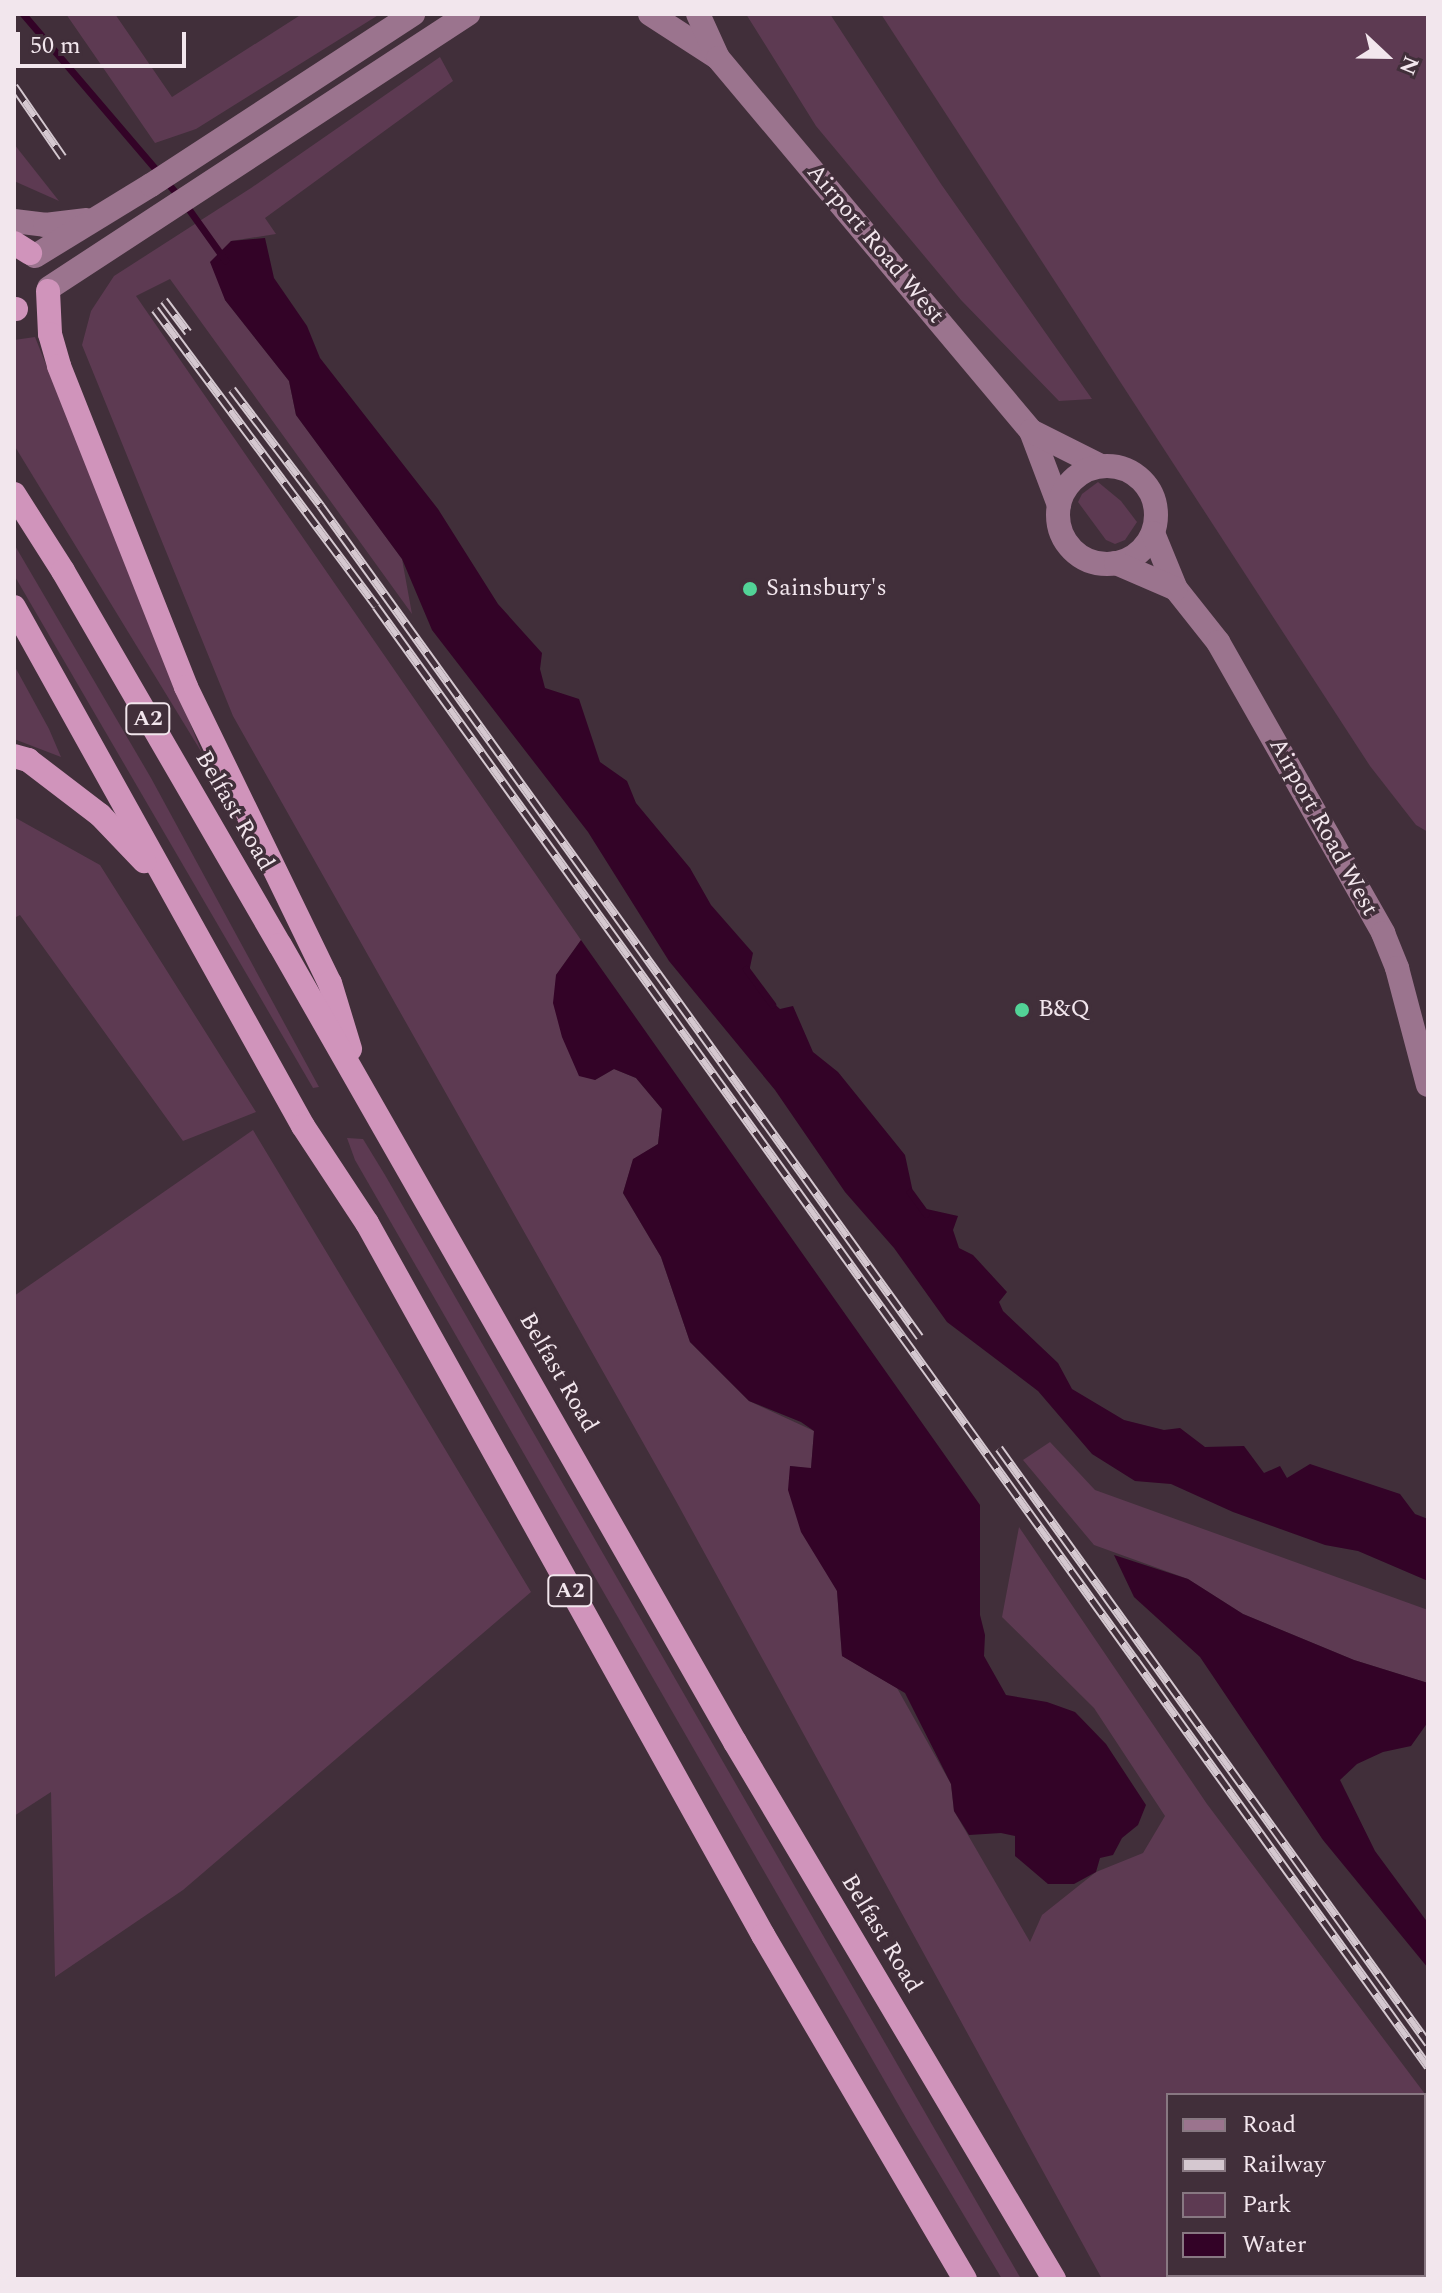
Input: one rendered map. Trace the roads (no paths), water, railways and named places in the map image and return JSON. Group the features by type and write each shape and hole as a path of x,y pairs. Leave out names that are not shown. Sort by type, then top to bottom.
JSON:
{"highway":[{"path":"49,290 50,334 59,366 186,687 330,983 363,1094"},
{"name":"Belfast Road","path":"14,494 63,571 735,1742 1054,2279"},
{"name":"A2","path":"14,607 303,1126 367,1223 763,1935 965,2279"},
{"path":"14,756 28,760 100,815 179,902"}],"street":[{"path":"23,251 97,219 413,14"},
{"path":"15,309 36,306 49,290 165,211 468,14"},
{"name":"Airport Road West","path":"650,14 718,58"},
{"name":"Airport Road West","path":"698,14 718,58 1031,431 1059,505"},
{"path":"14,221 45,225 97,219"},
{"path":"23,251 46,266 49,290"},
{"name":"Airport Road West","path":"1031,431 1101,466"},
{"path":"1101,466 1118,467 1134,473 1146,485 1155,508 1153,533 1144,547 1116,563 1092,562 1069,546 1058,520 1059,505 1074,478 1101,466"},
{"name":"Airport Road West","path":"1153,533 1176,589 1218,642 1383,933 1397,968 1428,1085"},
{"name":"Airport Road West","path":"1116,563 1176,589"}],"water":[{"path":"265,238 274,278 307,326 320,358 438,509 498,604 542,653 540,669 545,688 579,699 600,762 627,781 636,803 690,868 711,905 753,953 749,972 761,992 780,1009 793,1006 813,1052 838,1072 905,1155 914,1197 922,1208 958,1216 953,1230 959,1248 973,1255 1007,1292 999,1302 1003,1311 1058,1363 1072,1389 1124,1420 1164,1430 1180,1428 1205,1447 1244,1446 1264,1473 1280,1466 1287,1478 1310,1464 1400,1494 1415,1514 1428,1519 1428,1581 1358,1551 1325,1545 1233,1512 1171,1484 1135,1481 1092,1454 1038,1391 947,1322 894,1248 845,1192 775,1090 669,961 588,832 432,630 402,559 296,415 289,381 225,300 210,262 231,241"},
{"path":"581,940 980,1505 980,1615 985,1635 984,1656 1006,1695 1047,1702 1075,1712 1106,1744 1146,1805 1138,1825 1122,1838 1113,1855 1100,1858 1096,1872 1074,1884 1048,1884 1015,1856 1015,1836 1001,1833 969,1835 954,1811 951,1784 905,1693 842,1656 837,1591 801,1532 788,1490 790,1466 811,1468 814,1431 801,1422 749,1401 690,1342 661,1257 623,1193 633,1159 658,1144 662,1109 636,1078 614,1069 595,1080 579,1076 562,1037 553,1003 556,975"},
{"path":"1114,1555 1188,1579 1243,1614 1354,1660 1428,1683 1428,1722 1411,1746 1383,1752 1357,1764 1340,1780 1375,1851 1428,1923 1428,1968 1323,1840 1200,1657 1134,1597"}],"waterway":[{"path":"23,14 185,204 225,260"},
{"path":"746,969 772,1004"},
{"path":"910,1192 926,1214"}],"railway":[{"path":"14,86 63,157"},
{"path":"164,300 188,332"},
{"path":"155,309 376,606 1428,2066"},
{"path":"232,389 321,506 920,1337"},
{"path":"999,1448 1428,2043"}],"place":[{"name":"Sainsbury's","path":"750,589"},
{"name":"B&Q","path":"1022,1010"}]}
